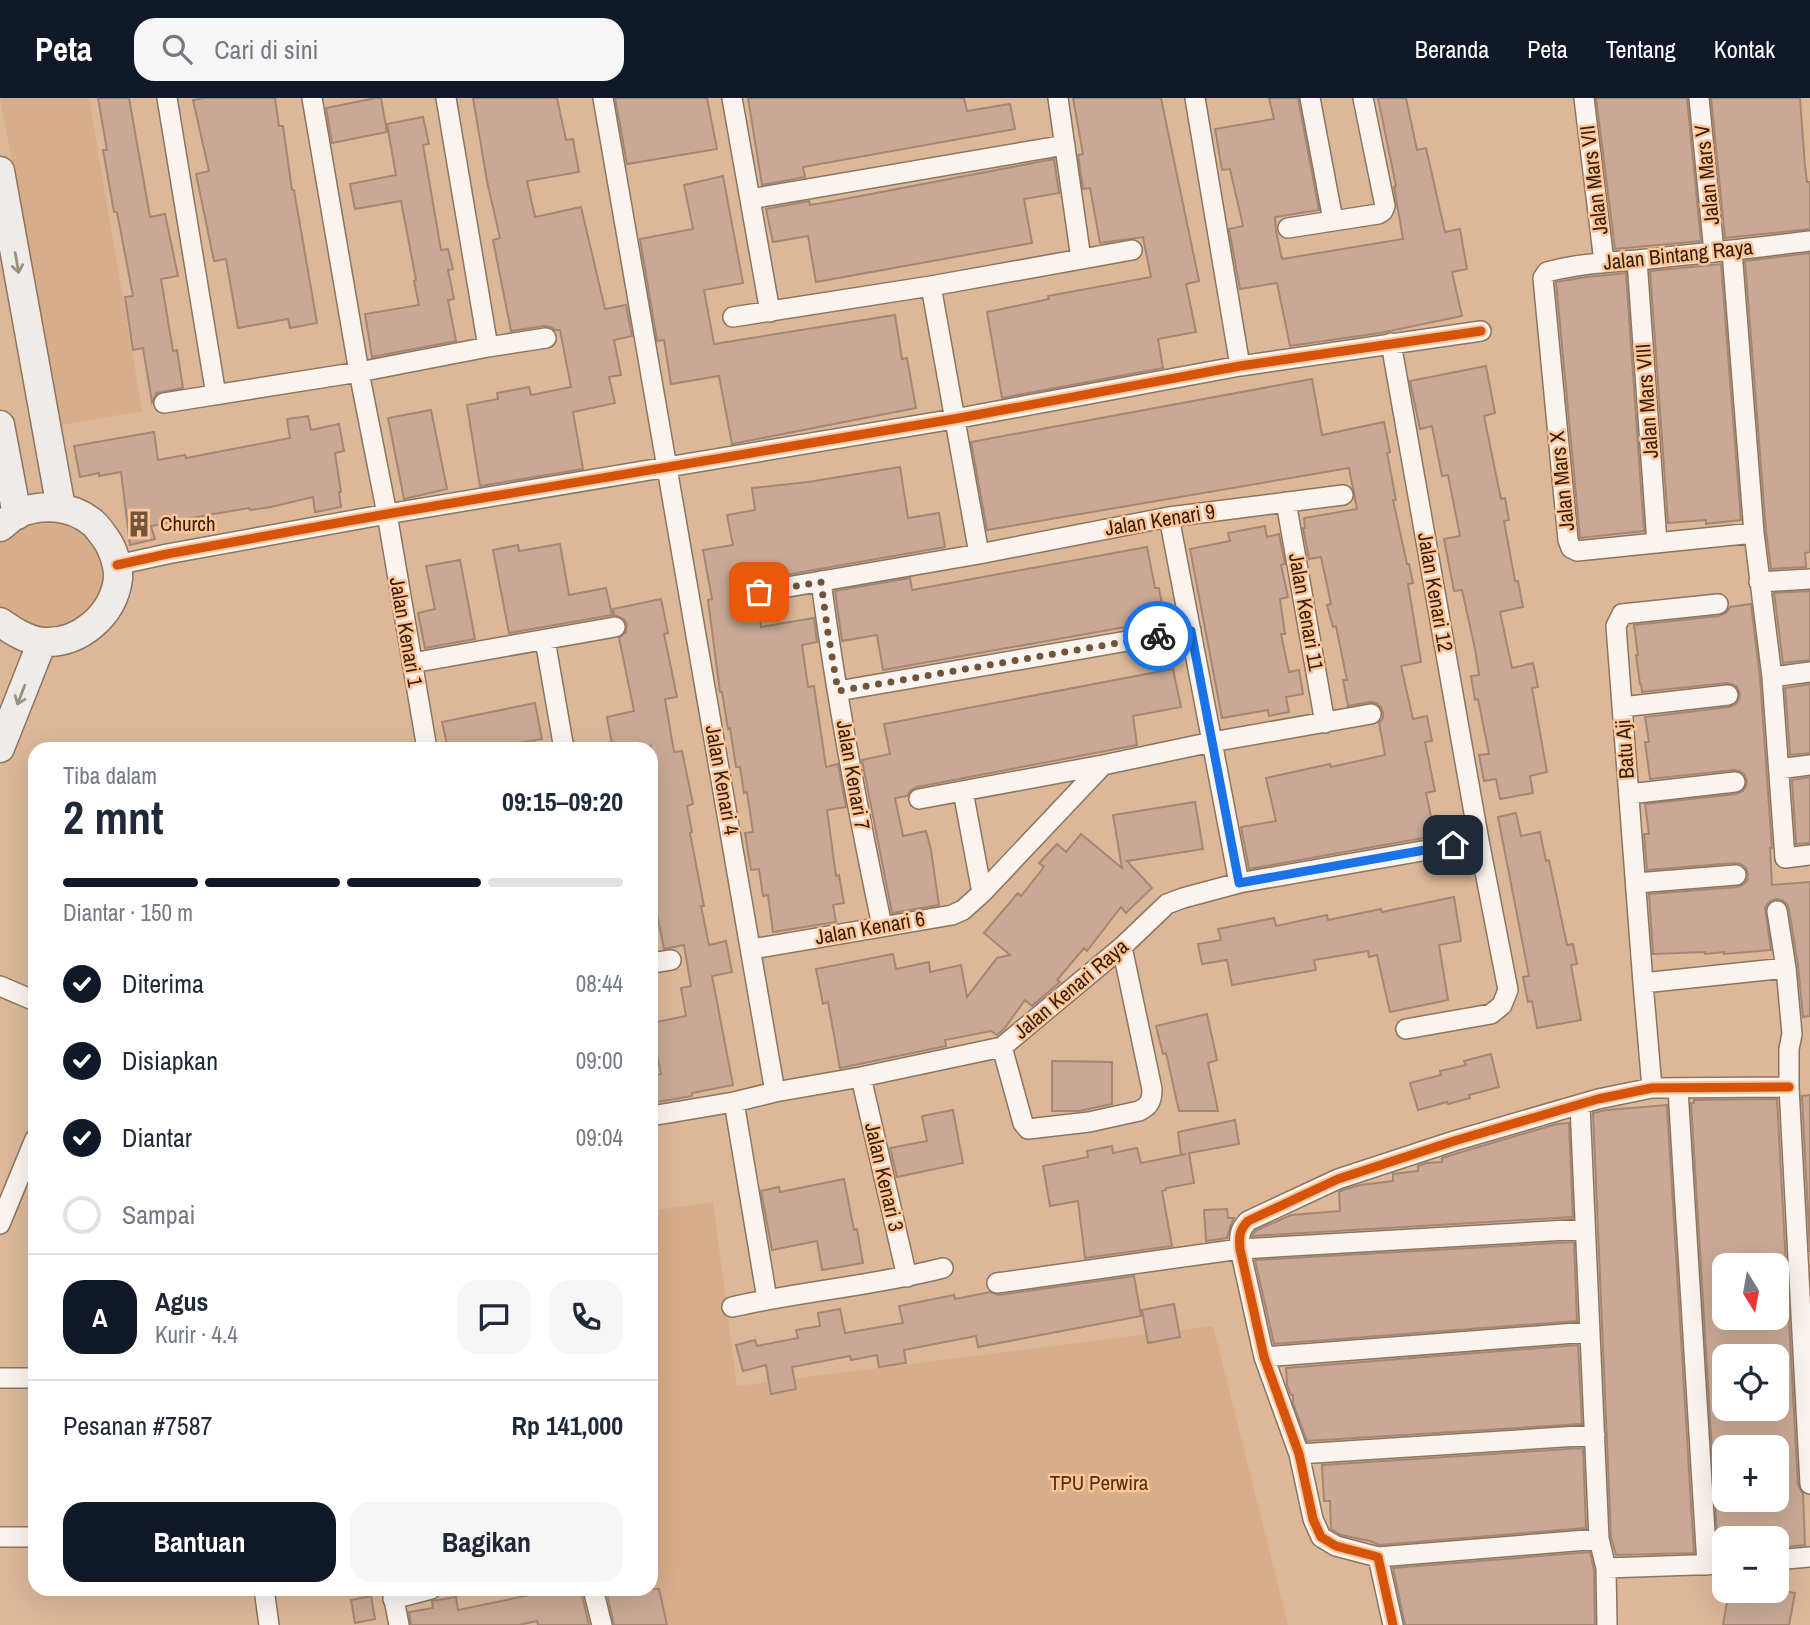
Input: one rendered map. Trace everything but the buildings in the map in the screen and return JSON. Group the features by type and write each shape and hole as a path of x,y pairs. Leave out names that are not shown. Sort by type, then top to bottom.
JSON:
{"street":[{"path":"167,98 216,395"},
{"name":"Jalan Kenari 1","path":"312,98 426,742"},
{"path":"446,98 488,347"},
{"name":"Jalan Kenari 4","path":"604,98 775,1091"},
{"path":"732,98 770,312"},
{"path":"1058,98 1081,258"},
{"path":"1195,98 1240,366"},
{"path":"1310,98 1333,220"},
{"path":"1289,228 1383,211 1385,206 1363,98"},
{"name":"Jalan Mars VII","path":"1584,98 1604,262"},
{"name":"Jalan Mars V","path":"1699,98 1723,251 1772,677 1785,858 1810,855"},
{"path":"750,199 1065,145"},
{"path":"0,171 61,508"},
{"name":"Jalan Bintang Raya","path":"1546,272 1604,262 1810,241"},
{"path":"733,317 931,286 1132,250"},
{"name":"Jalan Mars VIII","path":"1637,260 1657,543"},
{"name":"Jalan Mars X","path":"1546,272 1543,278 1568,540 1571,548 1577,551 1754,534"},
{"path":"931,286 979,554"},
{"path":"117,565 387,514 954,419 1240,366 1481,331"},
{"path":"164,403 547,338"},
{"name":"Jalan Kenari 12","path":"1391,344 1508,990 1503,1005 1491,1014 1406,1029"},
{"path":"0,425 8,521 38,507 61,508 79,514 94,523 110,545 118,578 101,617 85,631 64,640 42,642 19,635 0,622"},
{"name":"Jalan Kenari 9","path":"759,592 979,554 1169,517 1343,495"},
{"name":"Jalan Kenari 11","path":"1286,502 1325,723"},
{"path":"1169,517 1239,883"},
{"path":"1759,582 1810,579"},
{"name":"Jalan Kenari 7","path":"821,582 857,806 882,926"},
{"name":"Batu Aji","path":"1652,1088 1616,626 1622,614 1718,604"},
{"path":"412,663 615,627"},
{"path":"838,691 1191,631"},
{"path":"545,640 563,742"},
{"path":"0,748 42,642"},
{"path":"1772,677 1810,673"},
{"path":"1622,707 1728,695"},
{"path":"919,799 1371,714"},
{"name":"Jalan Kenari 6","path":"752,949 952,915 963,910 1103,765"},
{"path":"1779,769 1810,765"},
{"path":"1629,794 1735,782"},
{"path":"963,791 982,893"},
{"name":"Jalan Kenari Raya","path":"658,1115 862,1077 1002,1047 1122,947 1167,904 1239,883 1479,841"},
{"path":"1636,883 1736,875"},
{"path":"1777,911 1786,968 1801,1033 1789,1049 1789,1087 1810,1484"},
{"path":"1002,1047 1023,1123 1028,1129 1089,1122 1145,1108 1150,1103 1152,1088 1122,947"},
{"path":"658,962 671,960"},
{"path":"1643,982 1786,968"},
{"path":"0,986 28,998"},
{"name":"Jalan Kenari 3","path":"862,1077 907,1277"},
{"path":"1599,1539 1378,1557 1336,1546 1321,1537 1313,1520 1299,1454 1264,1357 1240,1249 1239,1236 1242,1228 1248,1220 1338,1179 1454,1141 1598,1099 1652,1088 1789,1087"},
{"path":"1678,1088 1712,1526"},
{"path":"734,1102 767,1299"},
{"path":"1580,1105 1599,1539 1606,1567 1607,1625"},
{"path":"0,1224 28,1174"},
{"path":"997,1283 1240,1249 1586,1229"},
{"path":"732,1307 907,1277 943,1268"},
{"path":"1264,1357 1590,1332"},
{"path":"0,1378 28,1378"},
{"path":"1299,1454 1595,1435"},
{"path":"0,1538 28,1537"},
{"path":"1378,1557 1393,1625"},
{"path":"1789,1559 1810,1557"},
{"path":"1606,1567 1712,1564"},
{"path":"265,1596 269,1625"},
{"path":"393,1596 399,1625"},
{"path":"595,1596 602,1625"}],"green space":[{"path":"0,98 89,98 142,411 61,425"},
{"path":"79,514 118,578 64,640 0,620 0,527"},
{"name":"TPU Perwira","path":"713,1202 737,1386 1213,1326 1288,1625 659,1625 653,1596 658,1596 658,1210"}],"cycle path":[{"path":"117,565 387,514 954,419 1240,366 1481,331"},
{"path":"1393,1625 1378,1557 1336,1546 1321,1537 1313,1519 1299,1454 1264,1357 1240,1249 1240,1234 1245,1224 1338,1179 1454,1141 1598,1099 1652,1088 1789,1087"}],"way so far":[{"path":"759,592 821,582 838,691 1158,636"}],"place":[{"name":"Church","path":"139,524"}],"route":[{"path":"1158,636 1191,631 1239,883 1453,845"}]}
